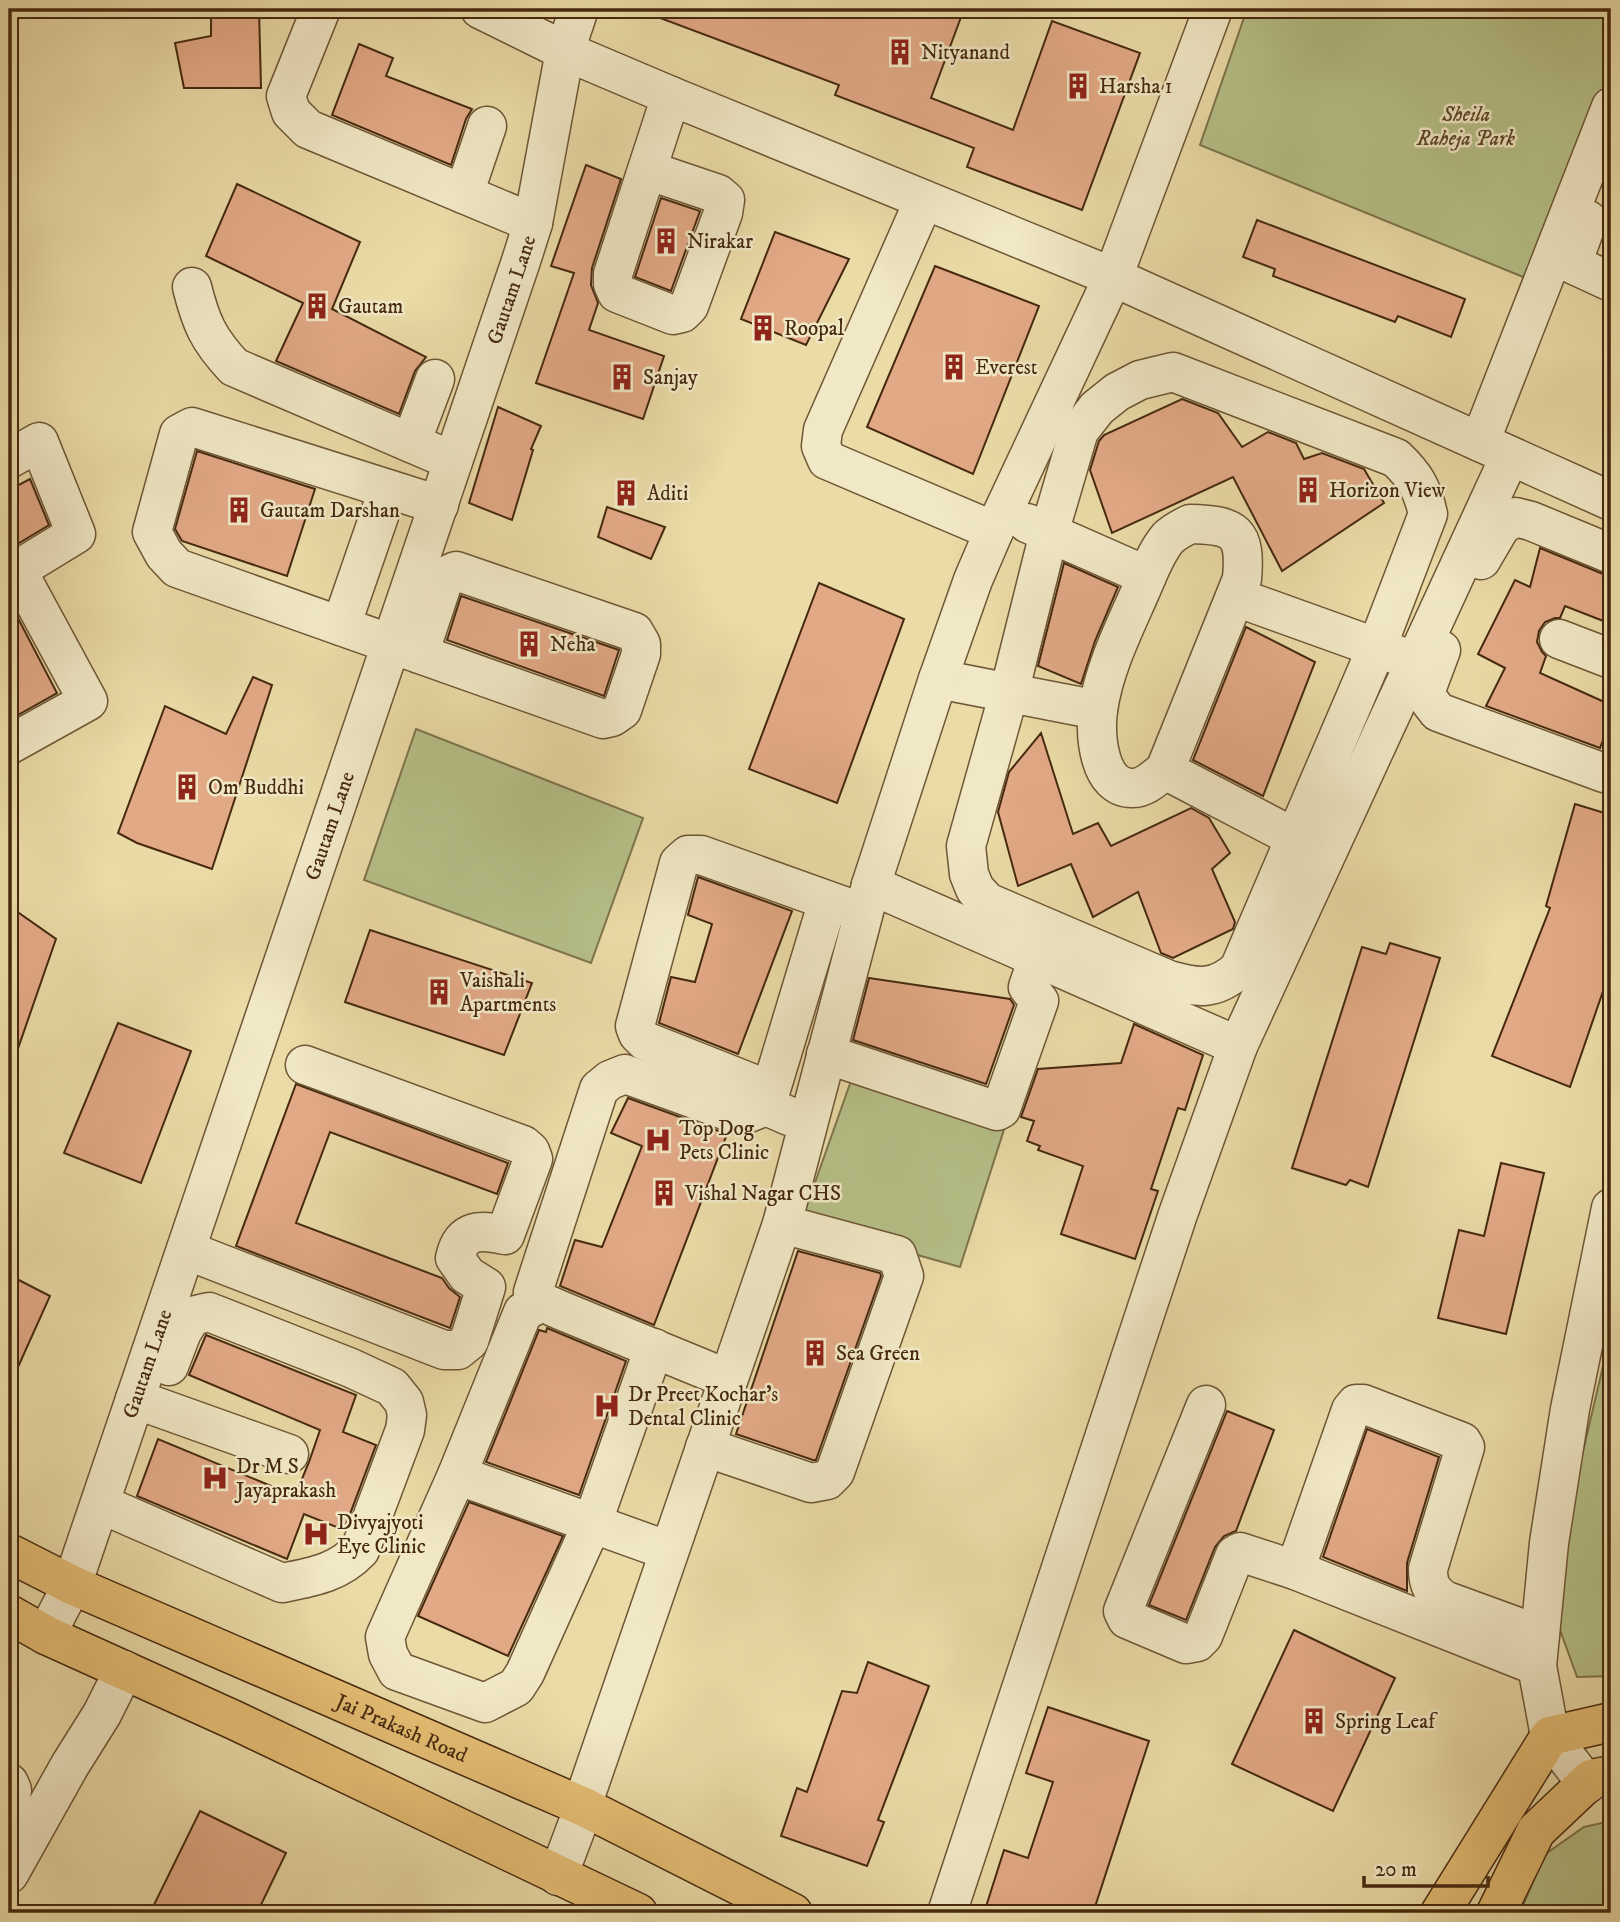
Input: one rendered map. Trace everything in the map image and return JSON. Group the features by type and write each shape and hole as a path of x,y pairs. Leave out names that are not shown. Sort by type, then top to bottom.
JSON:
{"main road":[{"name":"Jai Prakash Road","path":"9,1553 80,1588 584,1807 793,1913"},
{"path":"9,1614 46,1635 234,1720 638,1913"},
{"path":"1440,1913 1550,1736 1611,1722"},
{"path":"1496,1913 1536,1831 1599,1779"}],"street":[{"path":"321,9 286,96 291,112 308,129 533,223"},
{"path":"480,9 565,51 671,96 1113,277 1611,501"},
{"name":"Gautam Lane","path":"46,1635 80,1588 145,1402 186,1250 405,649 439,505 533,223 565,51 579,9"},
{"path":"558,1876 584,1807 586,1794 782,1224 867,899 938,679 973,580 998,521 1113,277 1213,9"},
{"path":"647,170 671,96"},
{"path":"728,1379 542,1302 533,1292 599,1089 610,1080 625,1074 639,1059 635,1026 679,863 688,855 701,855 828,901 867,899 1038,950 1193,986 1214,986 1229,979 1239,969 1311,847 1415,662 1563,259 1611,107"},
{"path":"464,194 487,126"},
{"path":"1563,259 1611,156"},
{"path":"924,200 823,430 821,446 827,460 998,521 1049,533 1147,576"},
{"path":"1563,259 1611,282"},
{"path":"192,287 201,320 215,347 234,368 453,461"},
{"path":"1265,408 1288,355"},
{"path":"947,1913 1178,1214 1311,847 1377,647 1428,514 1423,492 1411,473 1396,458 1173,372 1140,380 1117,392 1097,408 1079,431 1049,533 1009,693 966,846 969,874 980,896 1038,950 1238,1046"},
{"path":"411,443 435,379"},
{"path":"405,649 445,576 456,570 634,632 641,644 641,654 622,710 603,719 405,649 177,568 164,554 152,532 179,434 192,427 439,505"},
{"path":"9,459 39,442 76,534 17,570 88,702 9,745"},
{"path":"341,626 388,489"},
{"path":"1611,554 1515,517 1501,526 1468,582 1426,690 1427,699 1438,712 1604,773 1611,772"},
{"path":"1190,524 1222,527 1233,532 1239,539 1244,557 1242,579 1165,770 1150,782 1134,789 1118,784 1102,766 1097,733 1098,710 1114,652 1147,576 1167,539 1190,524"},
{"path":"1236,597 1415,662"},
{"path":"1559,639 1611,659"},
{"path":"938,679 1098,710"},
{"path":"1165,770 1311,847"},
{"path":"766,1106 828,901"},
{"path":"826,1054 997,1111 1004,1106 1039,1002 1052,995 1038,950"},
{"path":"639,1059 741,1116 766,1106 810,1123"},
{"path":"186,1250 444,1350 458,1350 469,1342 486,1287 467,1275 455,1258 458,1245 469,1234 484,1231 505,1235 533,1159 530,1151 523,1145 305,1065"},
{"path":"1599,1779 1550,1736 1539,1651 1549,1543 1568,1422 1611,1208"},
{"path":"705,1447 811,1483 827,1480 835,1472 904,1276 897,1255 782,1224"},
{"path":"542,1302 523,1312 457,1475 385,1637 388,1654 397,1671 485,1703 516,1687 525,1673 592,1524 654,1348"},
{"path":"80,1588 117,1511 145,1402 192,1316 209,1312 351,1368 392,1387 404,1402 407,1415 405,1430 360,1550 348,1562 331,1571 282,1583 117,1511"},
{"path":"145,1402 289,1454"},
{"path":"1295,1570 1351,1410 1356,1404 1363,1405 1462,1442 1465,1447 1428,1569 1428,1584 1444,1600 1539,1651"},
{"path":"1206,1405 1123,1611 1127,1619 1186,1644 1196,1642 1203,1636 1235,1555 1240,1552 1539,1651"},
{"path":"457,1475 669,1551"},
{"path":"16,1830 70,1765 102,1714 124,1670"},
{"path":"408,1730 427,1683"},
{"path":"9,1783 16,1830 9,1874"}],"green space":[{"name":"Sheila Raheja Park","path":"1247,9 1611,9 1611,75 1533,281 1200,145"},
{"path":"416,729 643,818 591,963 364,880"},
{"path":"857,1064 1008,1117 960,1267 801,1222"},
{"path":"1611,1332 1611,1676 1577,1677 1555,1616 1574,1490"},
{"path":"1611,1821 1611,1913 1520,1913 1544,1855 1584,1827"}],"building":[{"path":"211,9 259,9 261,88 184,88 175,43 211,36"},
{"path":"645,9 964,9 931,98 1013,130 1052,21 1140,53 1082,210 967,167 974,148 835,95 839,85 644,12"},
{"path":"359,44 393,58 386,76 472,109 466,119 451,165 332,115"},
{"path":"586,165 621,179 592,268 591,285 598,303 589,330 664,356 643,419 536,383 574,273 551,266"},
{"name":"Gautam","path":"237,184 360,242 332,309 426,357 415,371 399,414 276,361 303,303 206,256"},
{"path":"661,198 700,211 671,291 635,277"},
{"path":"1257,220 1465,299 1451,337 1398,316 1395,322 1273,276 1275,269 1243,257"},
{"path":"775,232 849,259 806,345 741,319"},
{"name":"Everest","path":"935,266 1039,306 973,474 867,427"},
{"name":"Horizon View","path":"1182,399 1218,413 1242,447 1268,432 1296,443 1304,459 1322,453 1364,469 1384,503 1282,571 1233,477 1112,533 1090,470 1099,441 1104,435"},
{"path":"498,407 541,426 531,449 533,450 512,520 469,503"},
{"name":"Gautam Darshan","path":"197,451 315,489 287,576 182,541 175,529"},
{"path":"30,479 49,525 9,549 9,490"},
{"path":"607,507 665,527 651,559 598,537"},
{"path":"1540,548 1611,575 1611,624 1565,606 1560,618 1545,622 1539,631 1537,642 1546,656 1540,673 1611,705 1611,720 1600,748 1486,706 1505,668 1478,654 1515,580 1530,587"},
{"path":"1064,563 1118,587 1095,641 1081,684 1038,666"},
{"path":"819,583 904,619 837,803 749,769"},
{"path":"461,596 619,650 604,696 447,640"},
{"path":"9,601 57,693 9,720"},
{"path":"1246,627 1315,662 1263,796 1193,760"},
{"name":"Om Buddhi","path":"253,677 272,685 212,869 137,843 118,833 165,706 226,734"},
{"path":"1041,733 1073,834 1098,823 1111,846 1191,808 1209,818 1230,853 1212,869 1235,922 1233,929 1173,958 1161,953 1138,892 1093,917 1071,864 1018,886 998,812 1009,772"},
{"path":"1575,804 1611,815 1611,968 1570,1087 1492,1056 1550,908 1546,906"},
{"path":"698,877 792,911 738,1054 659,1023 671,977 695,982 712,924 688,915"},
{"path":"9,906 56,939 14,1060 9,1059"},
{"name":"Vaishali Apartments","path":"370,930 532,983 504,1055 345,1002"},
{"path":"1390,943 1440,958 1368,1187 1350,1180 1346,1185 1292,1168 1362,947 1386,954"},
{"path":"869,978 1010,999 1014,1005 986,1084 853,1040"},
{"path":"118,1023 191,1051 141,1183 64,1153"},
{"path":"1134,1024 1203,1055 1185,1110 1178,1108 1151,1189 1158,1191 1135,1259 1061,1234 1083,1166 1038,1150 1040,1146 1027,1141 1034,1121 1021,1117 1038,1069 1121,1063"},
{"path":"296,1084 508,1163 497,1194 330,1132 296,1223 442,1278 460,1297 450,1328 236,1246"},
{"name":"Vishal Nagar CHS","path":"628,1098 727,1134 654,1325 560,1286 575,1240 602,1247 642,1146 611,1133"},
{"path":"1501,1163 1544,1173 1506,1334 1438,1318 1459,1230 1484,1236"},
{"name":"Sea Green","path":"798,1251 880,1273 881,1276 816,1460 736,1434"},
{"path":"9,1275 50,1296 9,1387"},
{"path":"547,1328 626,1361 579,1495 486,1462 539,1330 546,1332"},
{"path":"206,1335 356,1395 343,1432 376,1445 344,1530 304,1514 287,1559 137,1496 158,1439 295,1496 320,1430 189,1375"},
{"path":"1227,1411 1274,1430 1236,1531 1224,1536 1215,1547 1186,1620 1149,1605"},
{"path":"1367,1429 1439,1457 1407,1563 1407,1591 1323,1557"},
{"path":"469,1502 563,1536 508,1656 418,1616"},
{"name":"Spring Leaf","path":"1294,1630 1395,1678 1333,1811 1232,1764"},
{"path":"868,1662 929,1686 878,1820 884,1822 867,1866 781,1836 797,1788 807,1792 842,1691 857,1693"},
{"path":"1048,1707 1149,1741 1093,1913 984,1913 1004,1850 1028,1858 1053,1782 1026,1773"},
{"path":"200,1811 286,1853 257,1913 150,1913"}],"place":[{"name":"Nityanand","path":"900,52"},
{"name":"Harsha 1","path":"1078,86"},
{"name":"Nirakar","path":"666,241"},
{"name":"Gautam","path":"317,306"},
{"name":"Roopal","path":"763,328"},
{"name":"Everest","path":"954,367"},
{"name":"Sanjay","path":"622,377"},
{"name":"Horizon View","path":"1308,490"},
{"name":"Aditi","path":"626,493"},
{"name":"Gautam Darshan","path":"239,510"},
{"name":"Neha","path":"529,644"},
{"name":"Om Buddhi","path":"187,787"},
{"name":"Vaishali Apartments","path":"439,992"},
{"name":"Top Dog Pets Clinic","path":"658,1140"},
{"name":"Vishal Nagar CHS","path":"664,1193"},
{"name":"Sea Green","path":"815,1353"},
{"name":"Dr Preet Kochar's Dental Clinic","path":"607,1406"},
{"name":"Dr M S Jayaprakash","path":"215,1478"},
{"name":"Divyajyoti Eye Clinic","path":"316,1534"},
{"name":"Spring Leaf","path":"1314,1721"}]}
